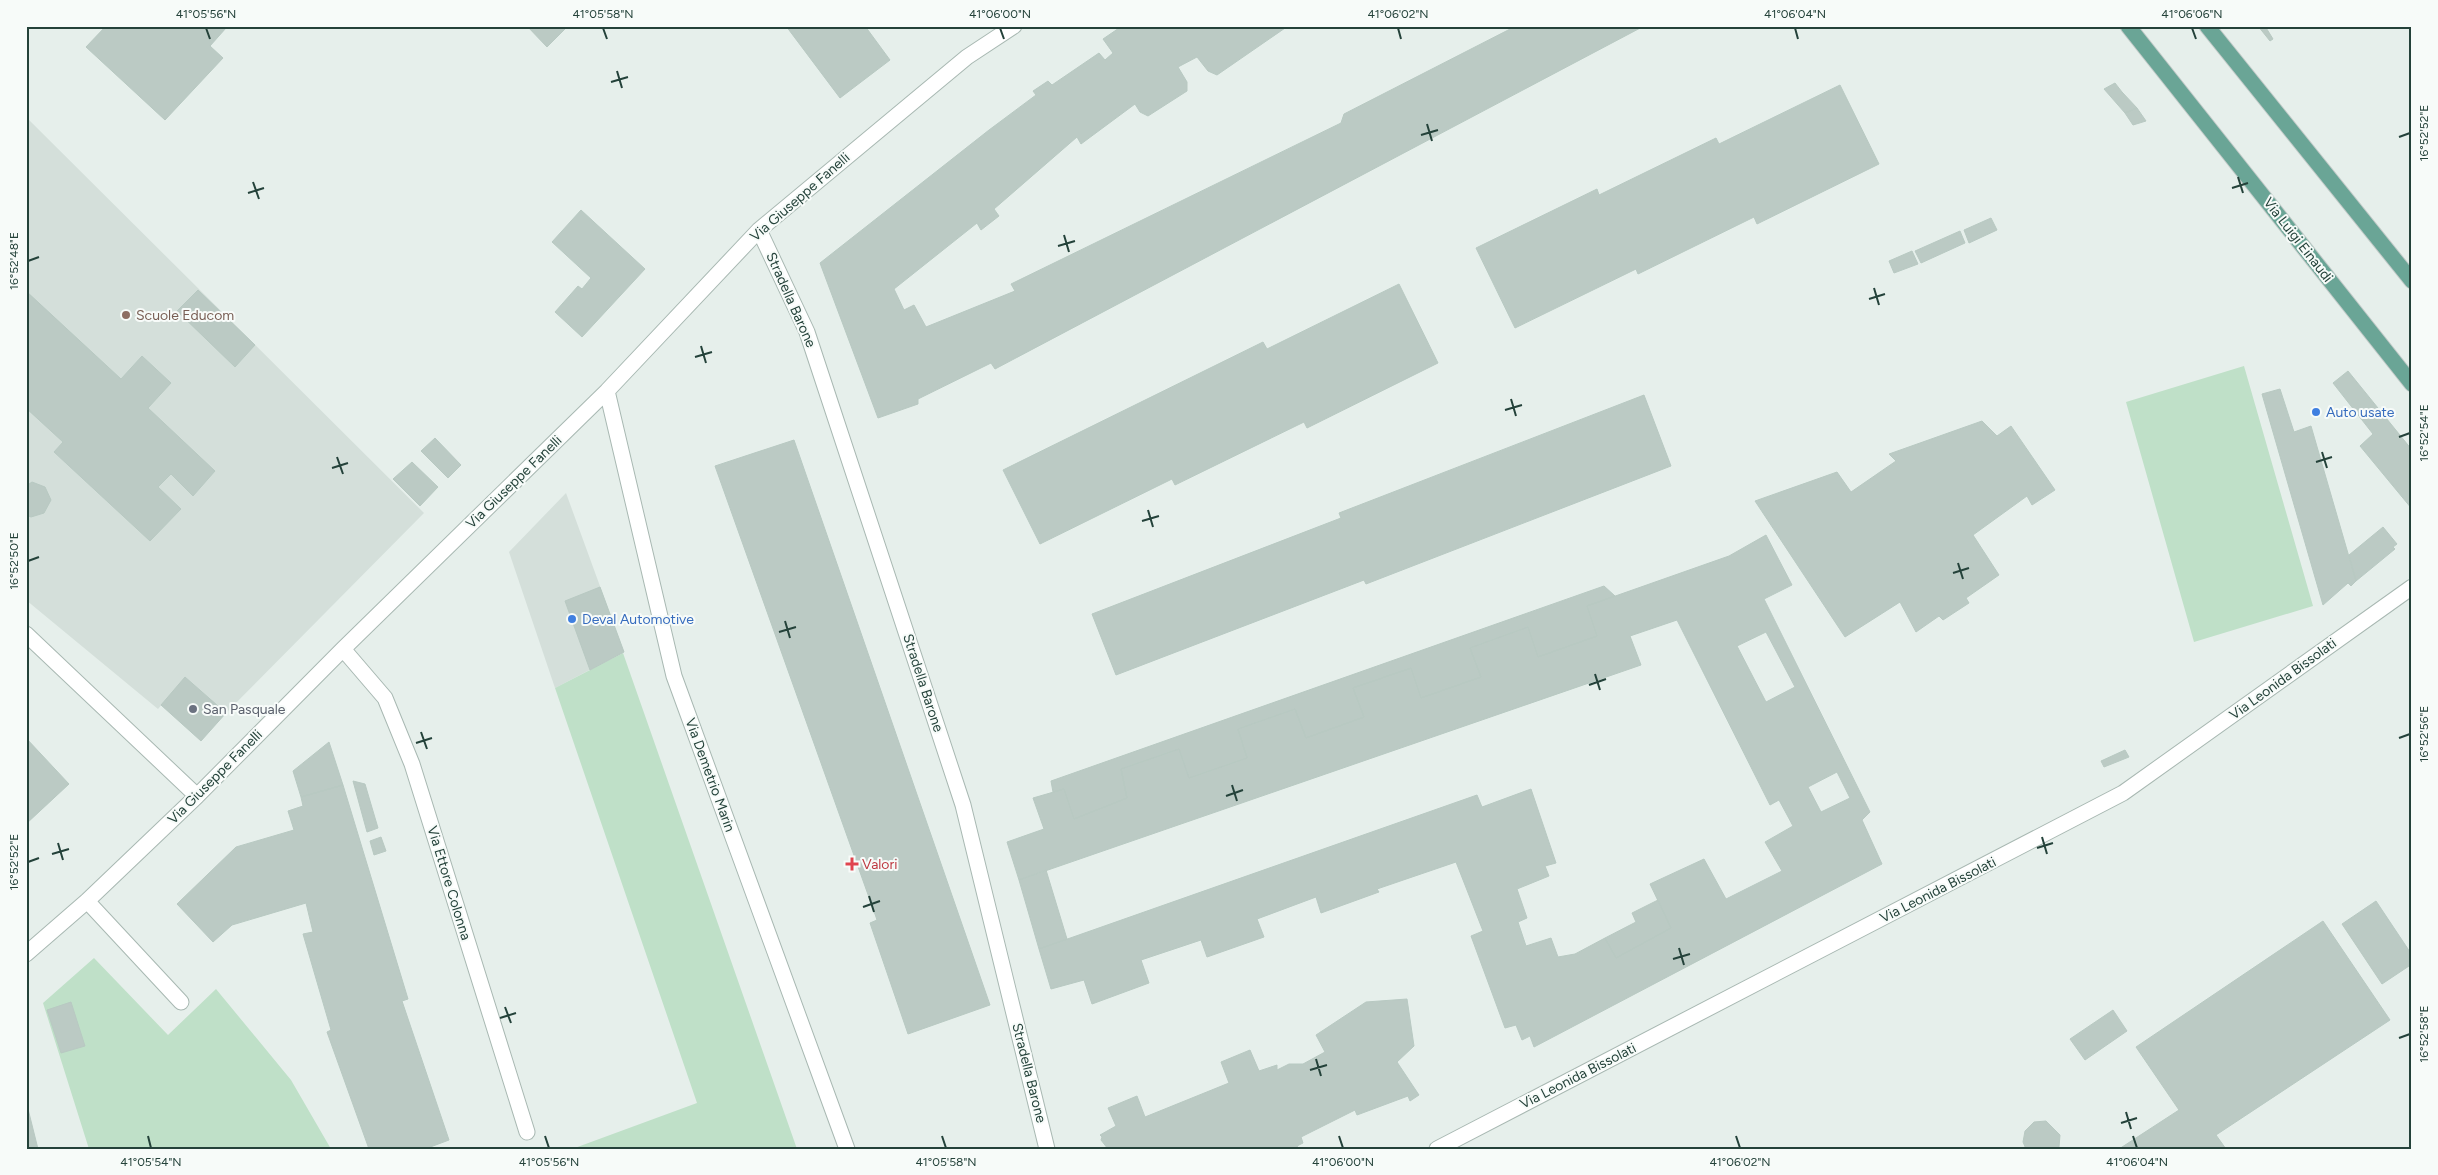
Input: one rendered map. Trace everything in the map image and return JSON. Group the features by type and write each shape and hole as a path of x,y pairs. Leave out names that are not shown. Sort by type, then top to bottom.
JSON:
{"main road":[{"name":"Via Luigi Einaudi","path":"2128,26 2412,384"},
{"path":"2207,26 2412,281"}],"street":[{"name":"Via Giuseppe Fanelli","path":"26,954 86,901 197,796 343,649 607,391 759,230 967,57 1014,26"},
{"name":"Stradella Barone","path":"759,230 807,332 964,805 1047,1149"},
{"name":"Via Demetrio Marin","path":"607,391 674,676 847,1149"},
{"name":"Via Leonida Bissolati","path":"1437,1149 2123,794 2412,587"},
{"path":"26,634 197,796"},
{"name":"Via Ettore Colonna","path":"343,649 385,698 412,764 527,1132"},
{"path":"86,901 181,1002"}],"shaded area":[{"name":"Scuole Educom","path":"26,117 424,513 226,713 185,678 158,709 26,600"},
{"name":"Deval Automotive","path":"566,493 624,652 555,688 509,552"}],"green space":[{"path":"2244,366 2313,606 2194,642 2126,402"},
{"path":"623,653 797,1149 572,1149 697,1103 555,688"},
{"path":"94,958 168,1035 216,989 291,1080 331,1149 89,1149 43,1003"}],"building":[{"path":"106,26 224,26 226,28 210,46 223,58 165,120 86,47"},
{"path":"527,26 568,26 547,47"},
{"path":"786,26 865,26 890,60 840,98"},
{"path":"1122,26 1288,26 1217,75 1208,71 1197,57 1178,67 1187,82 1187,91 1148,116 1140,112 1135,104 1081,144 1077,137 994,209 999,216 981,230 977,223 894,289 904,310 914,305 926,327 1015,291 1011,284 1341,123 1344,114 1516,26 1644,26 995,369 991,363 918,399 918,404 878,418 820,263 1036,95 1033,91 1048,81 1052,85 1099,53 1105,60 1113,53 1103,39"},
{"path":"2258,26 2265,26 2273,39 2270,41"},
{"path":"2115,83 2137,108 2125,113 2104,89"},
{"path":"1840,85 1879,164 1757,224 1754,217 1638,274 1636,269 1515,328 1476,248 1597,189 1599,195 1716,138 1719,144"},
{"path":"2137,108 2146,121 2133,125 2125,113"},
{"path":"581,210 645,269 582,337 555,312 578,286 582,289 591,278 552,242"},
{"path":"1991,218 1997,230 1969,243 1964,230"},
{"path":"1960,231 1965,243 1921,263 1915,251"},
{"path":"1912,251 1918,264 1894,273 1889,261"},
{"path":"1399,284 1438,363 1307,428 1304,422 1175,485 1172,479 1040,544 1003,470 1263,342 1267,349"},
{"path":"198,290 255,345 235,367 177,311"},
{"path":"26,291 121,379 142,356 171,383 148,408 215,471 193,496 171,474 158,487 181,509 150,541 54,452 63,442 26,408"},
{"path":"2348,371 2412,450 2412,509 2360,446 2373,434 2333,383"},
{"path":"2280,389 2294,432 2311,426 2356,581 2351,586 2348,583 2323,605 2262,394"},
{"path":"1644,395 1671,466 1366,584 1364,580 1116,675 1092,614 1341,518 1339,513"},
{"path":"1982,421 1997,436 2011,426 2055,490 2032,505 2027,496 1973,535 1999,575 1966,598 1969,603 1943,620 1939,616 1916,632 1900,602 1845,637 1755,501 1837,472 1851,492 1896,461 1889,454"},
{"path":"435,438 461,465 448,478 421,451"},
{"path":"794,440 990,1005 908,1034 870,923 877,920 876,917 715,466"},
{"path":"412,462 438,487 420,506 393,479"},
{"path":"32,482 45,487 51,500 44,513 31,517 26,515 26,486"},
{"path":"2383,527 2397,544 2393,547 2395,549 2356,581 2349,555"},
{"path":"1766,535 1792,585 1764,599 1870,812 1862,820 1882,864 1534,1047 1530,1036 1522,1040 1516,1025 1505,1028 1471,936 1483,931 1456,862 1377,889 1379,892 1321,913 1316,897 1257,919 1264,937 1207,957 1201,940 1141,960 1149,983 1092,1004 1084,980 1051,989 1039,949 1477,795 1482,807 1531,789 1556,863 1545,866 1549,876 1517,889 1527,918 1518,922 1526,946 1551,938 1558,957 1575,954 1605,938 1616,958 1671,928 1650,884 1704,859 1726,899 1782,871 1765,842 1793,826 1779,800 1770,805 1677,620 1630,636 1641,665 1019,880 1007,842 1044,829 1033,798 1064,789 1074,819 1127,798 1121,769 1179,749 1189,778 1247,758 1238,729 1295,709 1306,738 1364,717 1353,688 1411,668 1421,698 1481,677 1470,648 1528,627 1538,657 1597,636 1587,606 1729,556","holes":["1766,632 1795,687 1766,702 1737,646","1837,772 1850,798 1821,812 1808,787"]},
{"path":"1604,586 1615,596 1587,606 1597,636 1538,657 1528,627 1470,648 1481,677 1421,698 1411,668 1353,688 1364,717 1306,738 1295,709 1238,729 1247,758 1189,778 1179,749 1121,769 1127,798 1074,819 1064,789 1053,792 1051,781"},
{"path":"600,587 624,652 590,670 565,601"},
{"name":"San Pasquale","path":"185,677 226,713 201,741 161,705"},
{"path":"26,738 69,784 26,824"},
{"path":"329,742 343,785 301,797 293,771"},
{"path":"2125,750 2129,757 2104,767 2101,761"},
{"path":"353,781 365,784 378,828 367,832"},
{"path":"343,785 408,999 402,1001 449,1140 425,1149 369,1149 327,1032 331,1030 303,934 313,932 306,903 232,925 213,942 177,904 236,847 294,830 288,811 303,806 301,797"},
{"path":"381,837 386,851 374,855 370,841"},
{"path":"1046,870 1067,939 1039,949 1019,880"},
{"path":"1658,900 1671,928 1616,958 1605,938 1636,922 1632,913"},
{"path":"2376,901 2412,955 2412,964 2382,984 2342,924"},
{"path":"2323,921 2390,1020 2216,1135 2226,1149 2119,1149 2179,1110 2136,1047"},
{"path":"1407,999 1414,1046 1397,1062 1419,1095 1410,1101 1408,1096 1357,1115 1355,1110 1301,1137 1303,1143 1297,1146 1299,1149 1108,1149 1101,1140 1102,1137 1100,1135 1116,1126 1108,1108 1137,1096 1145,1117 1229,1083 1221,1062 1250,1050 1259,1071 1277,1065 1277,1070 1289,1064 1303,1064 1325,1052 1316,1035 1366,1002"},
{"path":"71,1002 85,1046 61,1053 47,1010"},
{"path":"2113,1010 2127,1031 2085,1060 2070,1039"},
{"path":"26,1101 38,1149 26,1149"},
{"path":"2046,1121 2060,1135 2059,1147 2057,1149 2026,1149 2023,1142 2025,1131 2034,1122"}],"place":[{"name":"Scuole Educom","path":"126,315"},
{"name":"Auto usate","path":"2316,412"},
{"name":"Deval Automotive","path":"572,619"},
{"name":"San Pasquale","path":"193,709"},
{"name":"Valori","path":"852,864"}]}
